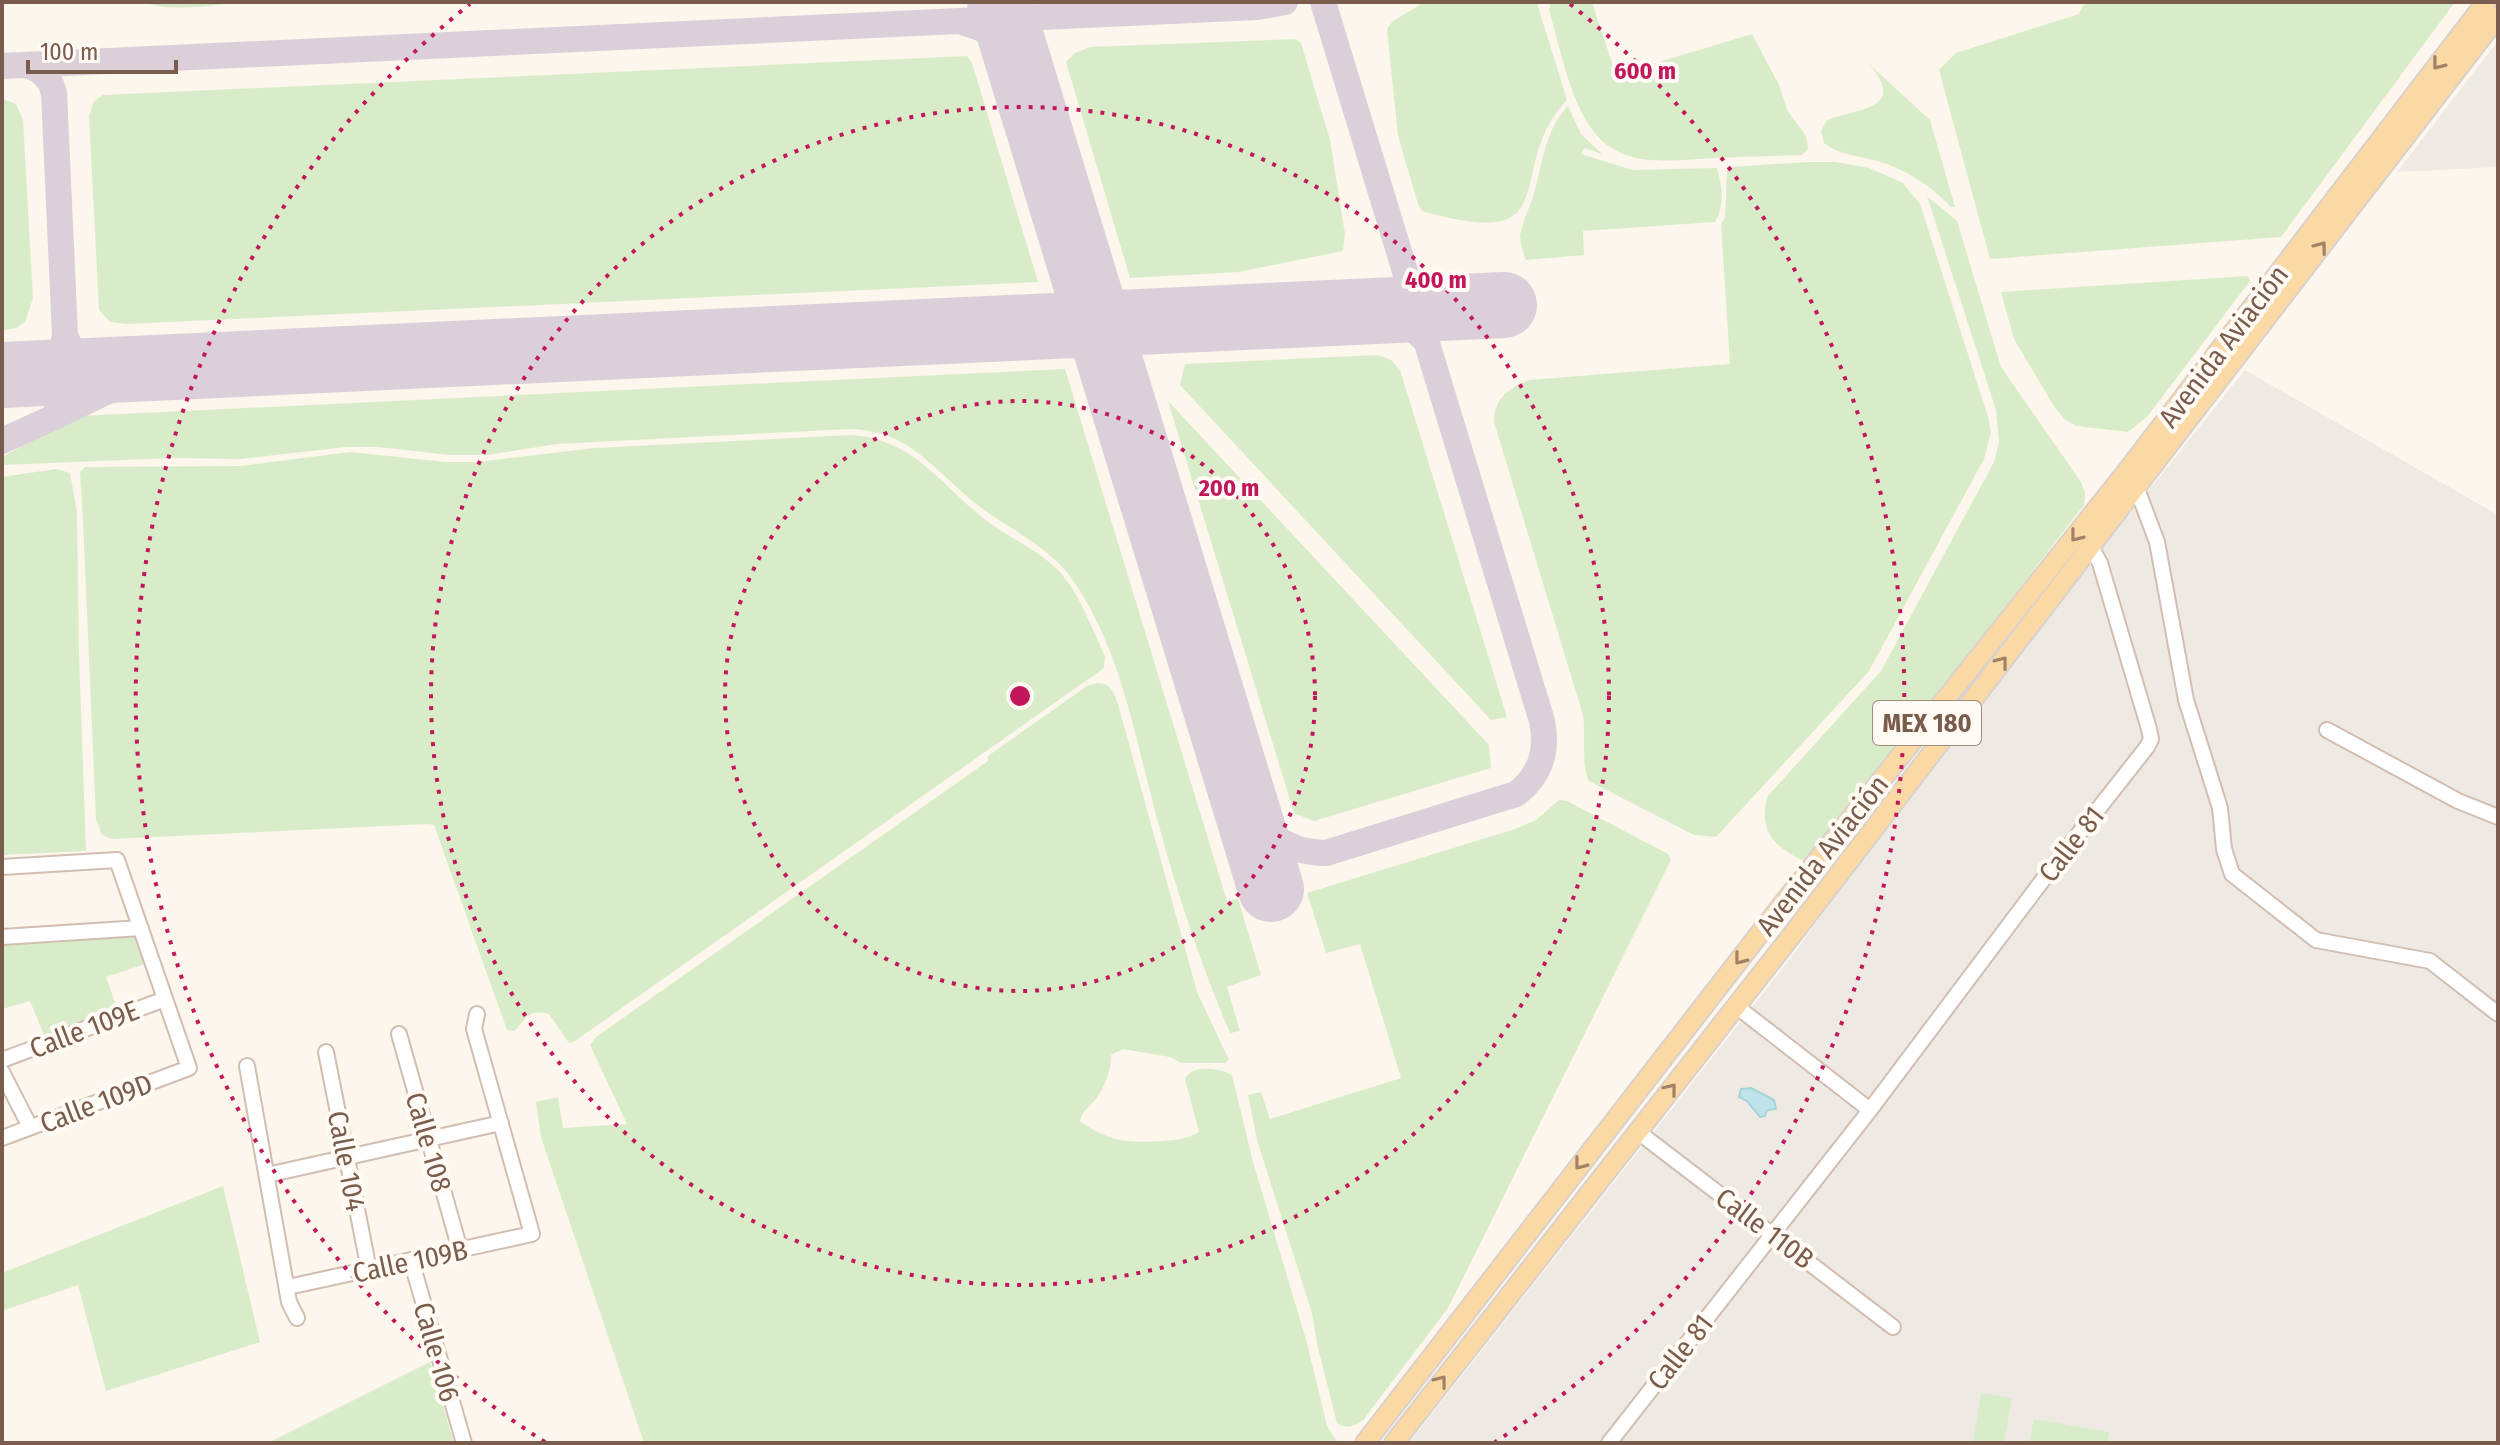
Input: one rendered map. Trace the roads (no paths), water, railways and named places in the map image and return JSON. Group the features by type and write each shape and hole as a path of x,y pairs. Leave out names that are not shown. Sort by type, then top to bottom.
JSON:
{"main road":[{"name":"Avenida Aviación","path":"1394,1443 2091,547 2127,471 2486,2"},
{"name":"Avenida Aviación","path":"1365,1443 1769,921 2113,504 2138,487 2498,16"}],"street":[{"path":"2127,471 2138,487 2157,542 2186,700 2220,808 2224,849 2232,874 2316,940 2430,961 2498,1014"},
{"path":"2113,504 2139,516 2161,571"},
{"name":"Calle 81","path":"1609,1443 1870,1110 2147,747 2151,739 2100,563 2091,547"},
{"path":"2327,730 2458,801 2498,817"},
{"path":"2,867 117,860 165,999"},
{"path":"2,937 141,928"},
{"name":"Calle 109E","path":"2,1060 165,999"},
{"name":"Calle 109D","path":"2,1138 189,1068 165,999"},
{"path":"1736,1006 1870,1110"},
{"path":"267,1175 501,1123 474,1029 477,1014"},
{"name":"Calle 108","path":"399,1034 460,1250"},
{"name":"Calle 104","path":"326,1052 369,1270"},
{"path":"247,1066 289,1302 297,1318"},
{"path":"2,1072 30,1127"},
{"name":"Calle 109B","path":"288,1287 532,1234 501,1123"},
{"name":"Calle 110B","path":"1637,1131 1893,1327"},
{"name":"Calle 106","path":"411,1260 464,1443"}],"water":[{"path":"1751,1088 1774,1100 1776,1109 1767,1110 1765,1116 1760,1117 1747,1101 1739,1097 1741,1089"}]}
